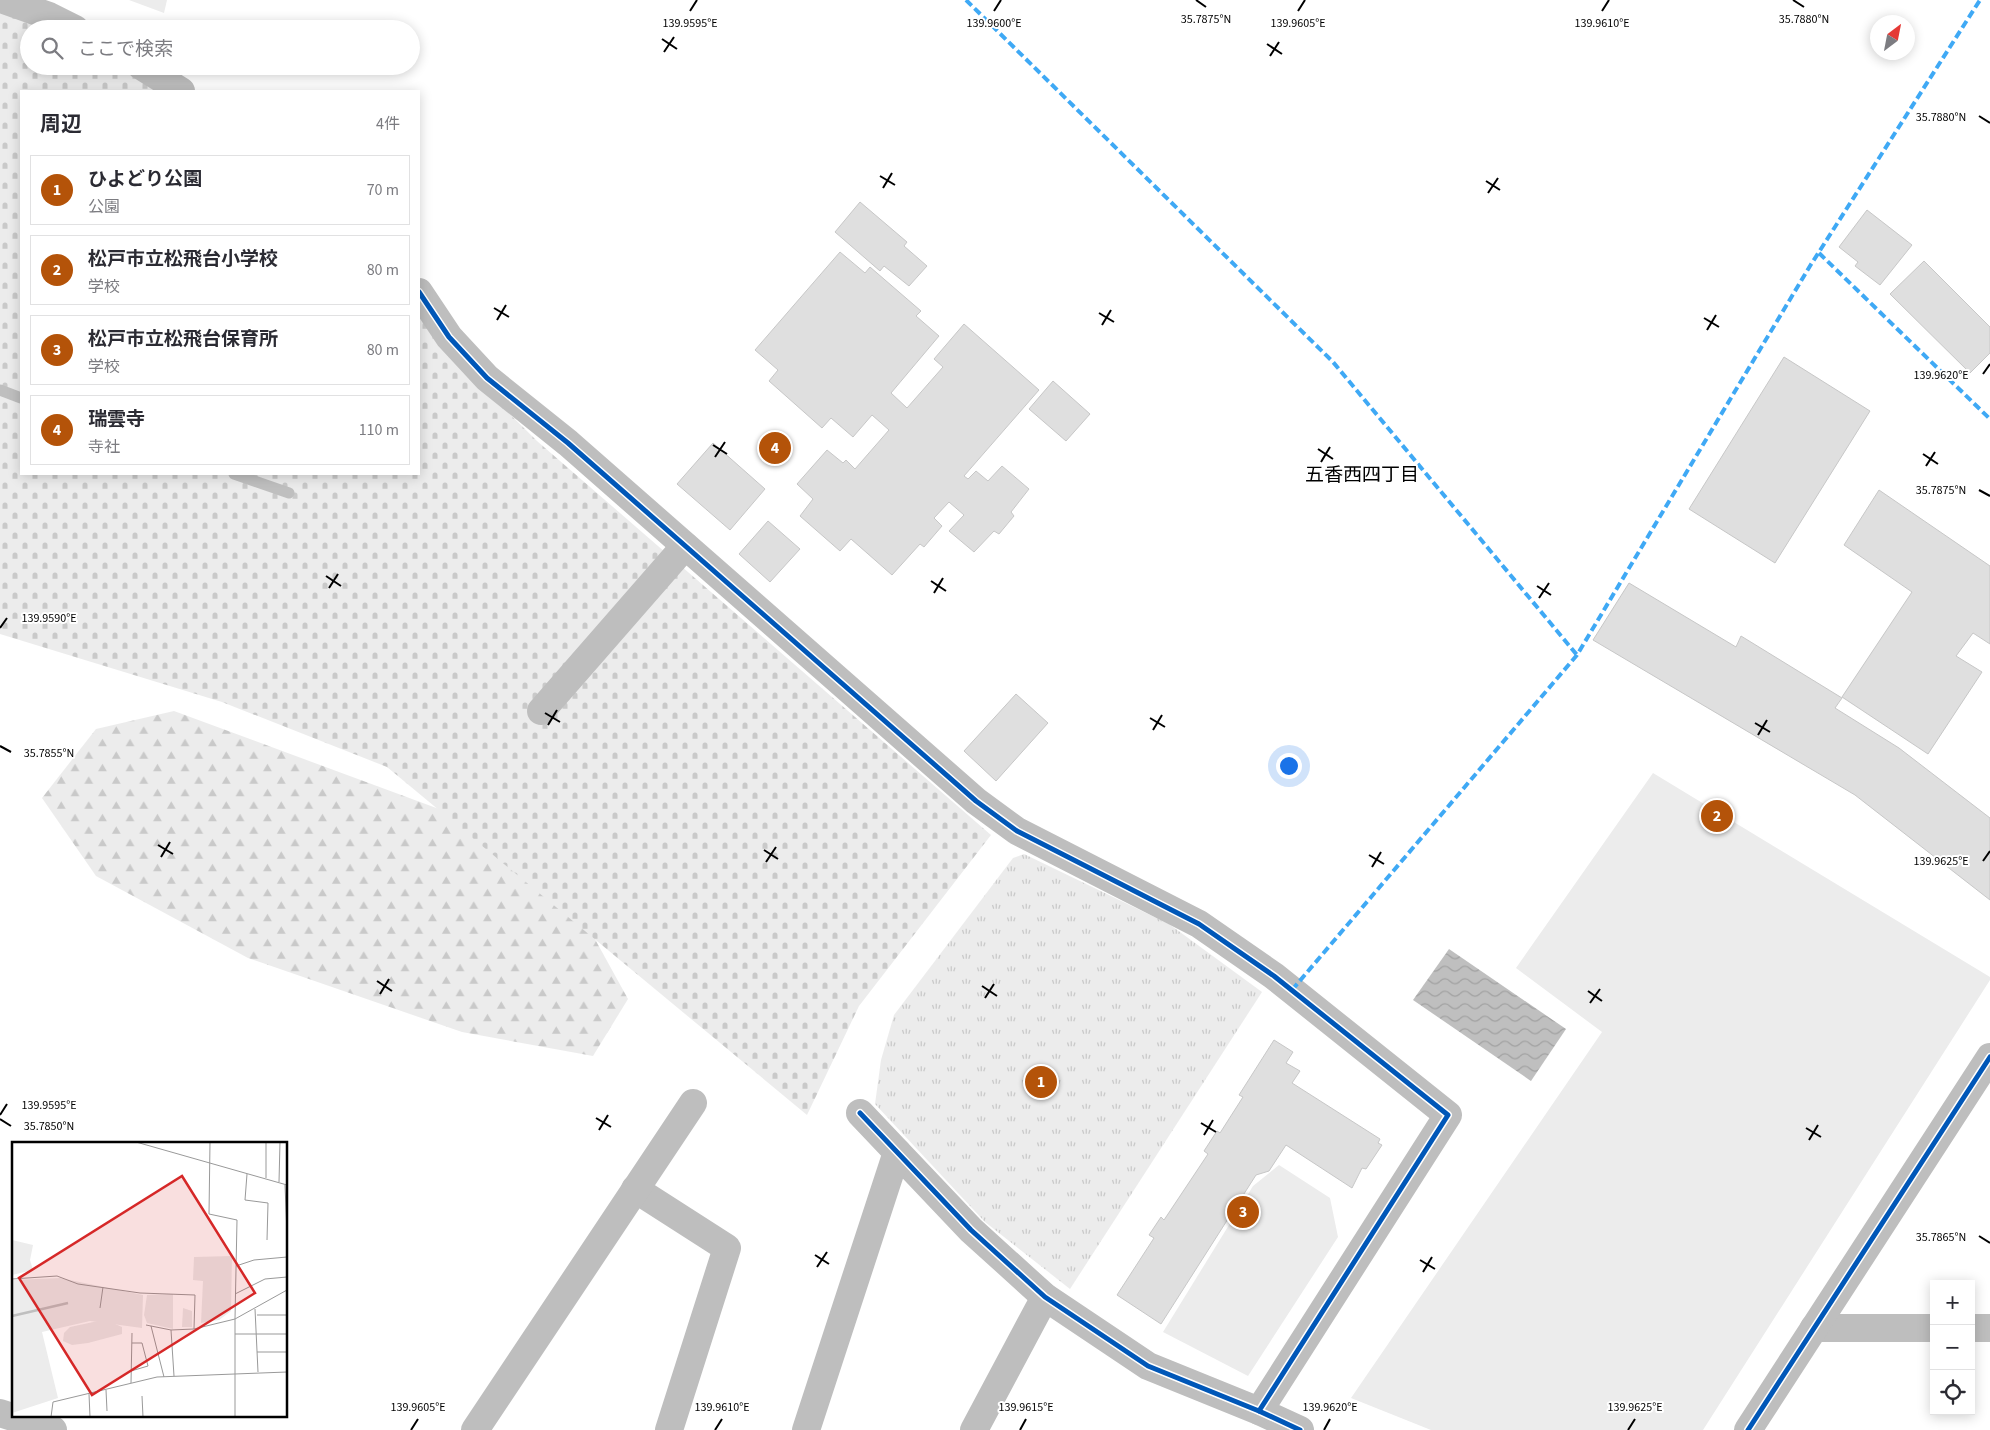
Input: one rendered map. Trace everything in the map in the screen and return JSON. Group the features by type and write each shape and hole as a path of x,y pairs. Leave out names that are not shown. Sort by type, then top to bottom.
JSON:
{"street":[{"path":"4,0 57,20"},
{"path":"155,75 179,90"},
{"path":"420,294 449,338 487,378 568,443 976,801 1017,831 1199,924 1274,976 1448,1115 1259,1411"},
{"path":"541,711 685,546"},
{"path":"1748,1430 1814,1328 1982,1085 1990,1057"},
{"path":"475,1430 693,1103"},
{"path":"860,1113 972,1230 1045,1297 1148,1366 1259,1411 1300,1430"},
{"path":"806,1430 897,1152"},
{"path":"635,1189 727,1248 669,1430"},
{"path":"974,1430 1045,1297"},
{"path":"1814,1328 1930,1328"},
{"path":"1975,1328 1990,1328"},
{"path":"0,1413 12,1417"},
{"path":"16,1418 53,1430"}],"green space":[{"path":"129,0 167,0 164,13"},
{"path":"0,9 30,20 20,20 20,75 131,75 154,90 20,90 20,475 420,475 420,318 441,346 537,441 991,835 859,1006 807,1115 387,767 222,702 0,634"},
{"path":"174,711 458,816 580,912 628,999 593,1056 462,1032 248,958 96,876 42,798 96,729"},
{"path":"1653,773 1990,977 1990,980 1703,1430 1431,1430 1351,1398 1602,1032 1516,968"},
{"path":"1024,854 1169,924 1262,992 1070,1289 985,1222 875,1104 881,1060 894,1015 1013,858"},
{"path":"1279,1165 1330,1198 1338,1237 1248,1376 1163,1332 1253,1186"}],"water":[{"path":"1449,949 1566,1029 1531,1081 1413,1000"}],"building":[{"path":"860,202 907,242 904,246 927,266 909,286 884,266 880,271 835,232"},
{"path":"1867,210 1912,245 1880,285 1855,266 1858,262 1839,247"},
{"path":"840,252 865,273 870,267 921,311 916,316 939,336 891,393 907,408 943,367 934,359 964,324 1039,390 964,476 968,479 976,471 988,481 1002,466 1029,489 1011,512 1014,516 999,534 994,531 974,552 949,531 964,515 949,502 934,518 942,526 924,547 920,544 892,575 851,539 840,551 800,516 813,499 797,484 827,450 843,463 846,460 855,469 889,430 872,415 853,437 831,418 822,428 769,381 778,370 755,350"},
{"path":"1924,261 1990,327 1990,353 1970,373 1890,294"},
{"path":"1784,357 1870,411 1775,563 1689,509"},
{"path":"1053,381 1090,414 1066,441 1029,409"},
{"path":"713,443 765,489 730,530 677,484"},
{"path":"1879,490 1990,566 1990,644 1973,633 1956,656 1982,672 1928,754 1842,697 1912,592 1844,545"},
{"path":"768,521 800,549 770,582 739,554"},
{"path":"1629,583 1736,647 1741,636 1842,698 1835,708 1899,748 1990,818 1990,900 1855,795 1593,640"},
{"path":"1016,694 1048,723 996,781 964,751"},
{"path":"1274,1040 1293,1052 1286,1063 1300,1071 1292,1083 1380,1139 1378,1143 1382,1145 1366,1169 1362,1168 1352,1188 1286,1145 1269,1171 1256,1175 1161,1324 1117,1295 1154,1238 1149,1235 1161,1217 1164,1220 1208,1154 1204,1151 1217,1131 1220,1133 1243,1097 1239,1095"}],"waterway":[{"path":"0,390 20,398"},
{"path":"237,475 289,493"}],"marked path":[{"path":"966,0 1333,362 1577,655"},
{"path":"1292,990 1577,655 1810,266 1980,0"},
{"path":"1819,253 1990,419"}],"cycle path":[{"path":"420,294 449,337 487,378 568,443 976,801 1017,831 1199,924 1274,976 1448,1115 1259,1411 1300,1430"},
{"path":"1748,1430 1990,1057"},
{"path":"860,1113 971,1230 1045,1297 1148,1366 1259,1411"}],"place":[{"name":"瑞雲寺","path":"775,448"},
{"name":"松戸市立松飛台小学校","path":"1717,816"},
{"name":"ひよどり公園","path":"1041,1082"},
{"name":"松戸市立松飛台保育所","path":"1243,1212"}],"district":[{"name":"五香西四丁目","path":"1362,475"}]}
